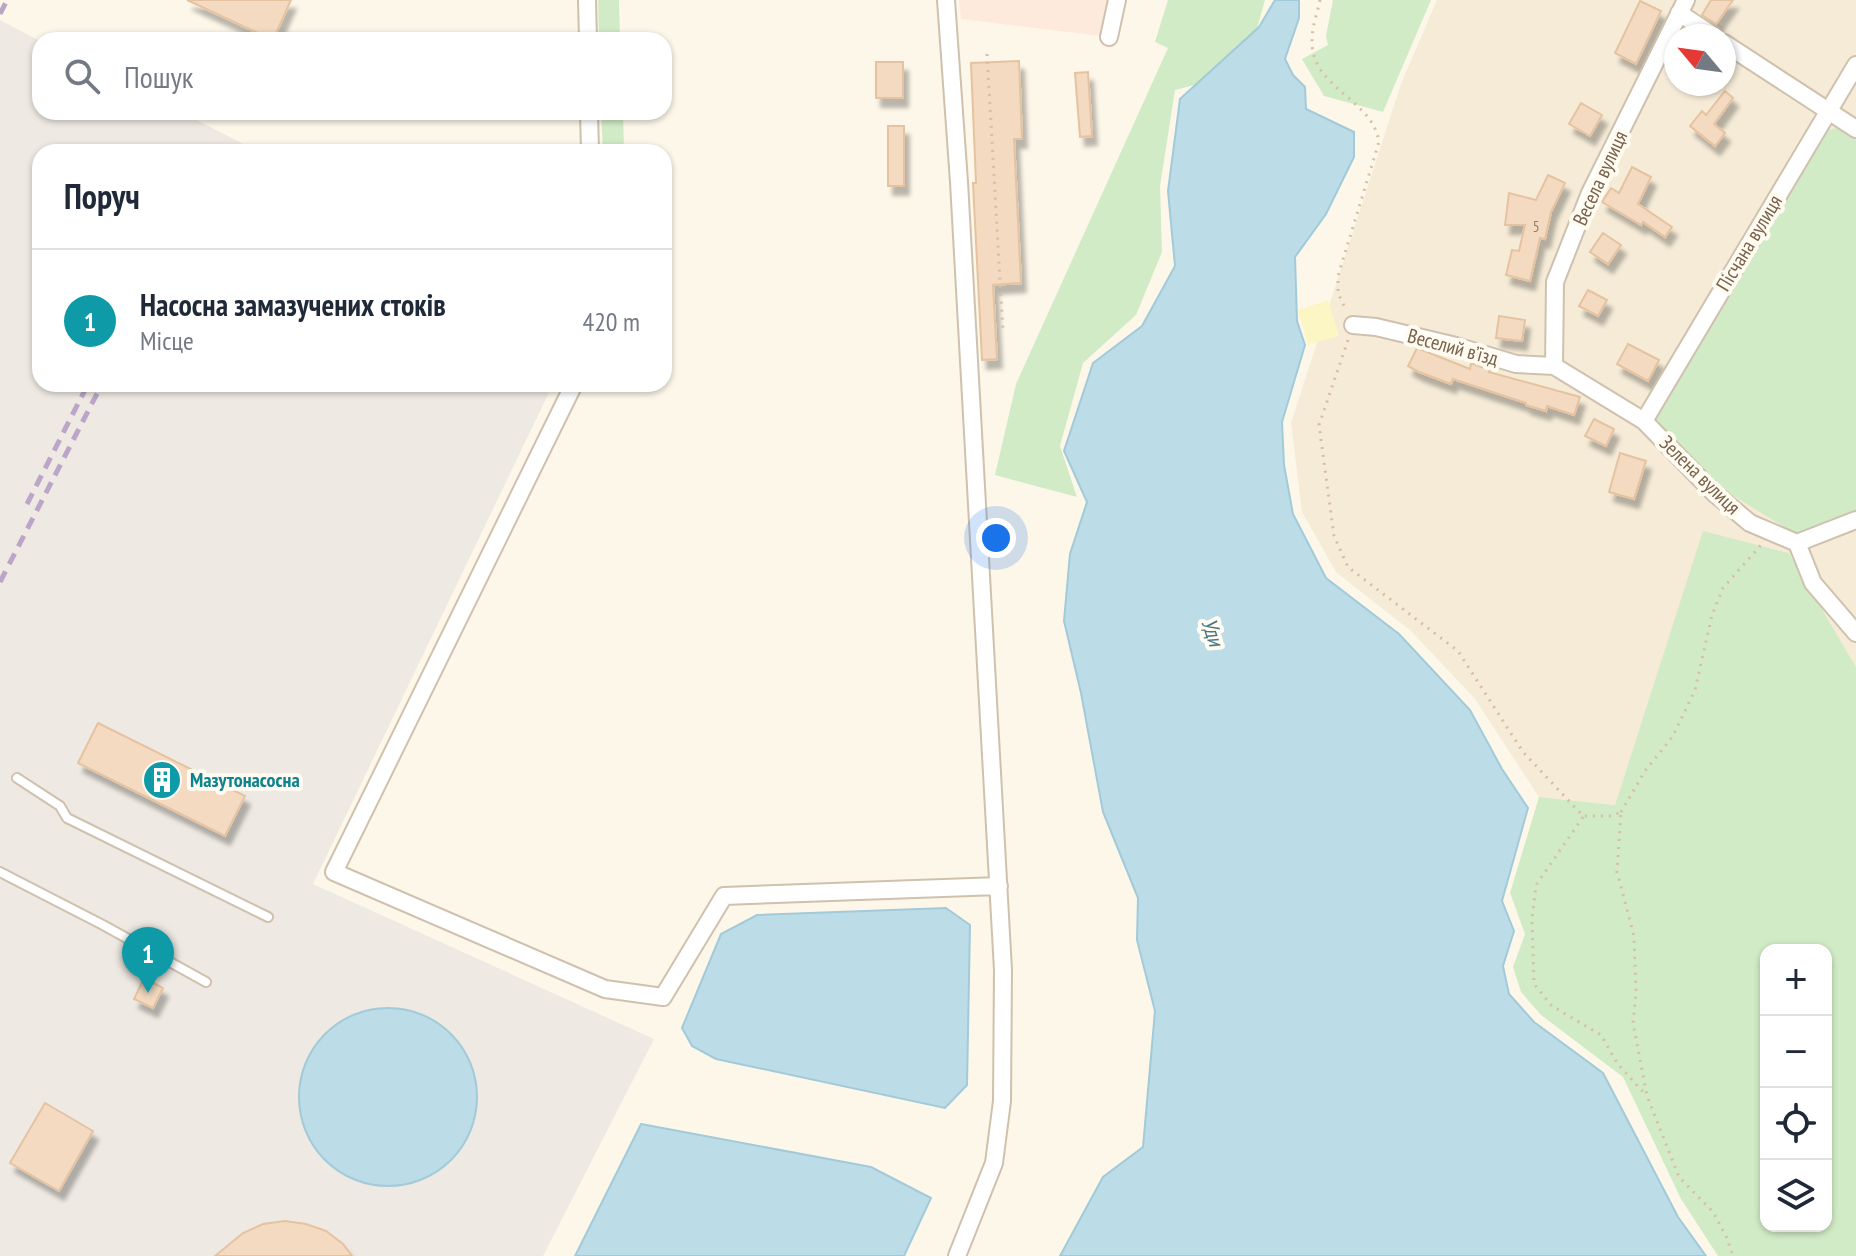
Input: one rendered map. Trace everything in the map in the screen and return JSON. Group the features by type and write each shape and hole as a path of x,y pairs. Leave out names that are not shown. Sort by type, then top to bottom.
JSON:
{"street":[{"path":"587,0 588,32"},
{"path":"946,0 1003,970 1002,1101 994,1163 957,1256"},
{"path":"1109,37 1117,0"},
{"path":"1682,6 1701,24"},
{"name":"Весела вулиця","path":"1554,366 1555,282 1590,193 1682,6"},
{"path":"1736,51 1856,129"},
{"name":"Пісчана вулиця","path":"1644,421 1856,65"},
{"path":"589,120 590,144"},
{"name":"Веселий в’їзд","path":"1353,325 1376,327 1456,346 1516,364 1554,366"},
{"name":"Зелена вулиця","path":"1554,366 1644,421 1714,493 1750,523 1797,543"},
{"path":"570,392 334,872 605,989 663,997 724,896 999,886"},
{"path":"1856,520 1797,543 1813,583 1856,633"}],"lane":[{"path":"17,778 60,806 67,818 268,917"},
{"path":"0,872 206,982"}],"path":[{"path":"1320,0 1313,29 1315,59 1322,72 1372,121 1379,142 1338,276 1338,293 1353,325 1319,425 1334,536 1348,567 1458,651 1523,752 1583,816 1612,816 1621,812"},
{"path":"987,54 1003,332"},
{"path":"1733,1256 1713,1212 1679,1177 1647,1096 1633,1023 1636,992 1634,936 1617,872 1621,812 1645,771 1673,736 1695,690 1712,615 1723,588 1772,534"},
{"path":"1583,816 1536,885 1532,919 1534,984 1552,1006 1601,1035 1617,1063 1647,1096"}],"shaded area":[{"path":"959,0 1120,0 1109,37 961,19"},
{"path":"1437,0 1856,0 1856,667 1789,553 1704,532 1615,805 1539,797 1475,699 1411,631 1336,572 1302,512 1291,423 1401,84"},
{"path":"0,20 32,37 32,120 197,120 243,144 32,144 32,392 549,392 313,884 654,1039 543,1256 0,1256"}],"green space":[{"path":"598,0 619,0 620,32 599,32"},
{"path":"1168,0 1265,0 1245,72 1175,90 1160,186 1162,252 1136,315 1083,363 1060,446 1077,497 995,475 1016,384 1168,48 1155,42"},
{"path":"1333,0 1431,0 1383,112 1324,96 1302,59 1328,45 1326,36"},
{"path":"601,120 623,120 624,144 603,144"},
{"path":"1839,127 1856,135 1856,513 1797,535 1718,486 1653,417 1826,131"},
{"path":"1703,531 1789,553 1856,667 1856,1256 1718,1256 1681,1199 1623,1077 1541,1015 1521,992 1513,967 1525,934 1510,893 1539,797 1615,805"}],"sand":[{"path":"1328,300 1339,336 1308,345 1298,310"}],"water":[{"name":"Уди","path":"1275,0 1299,0 1299,18 1285,59 1293,75 1305,87 1306,109 1354,132 1354,157 1326,214 1295,257 1297,321 1305,345 1282,422 1284,465 1293,514 1326,578 1399,634 1470,710 1502,769 1528,808 1502,901 1514,931 1503,966 1509,994 1534,1022 1603,1073 1678,1217 1706,1256 1060,1256 1103,1177 1143,1147 1155,1011 1137,940 1138,898 1103,812 1064,621 1070,554 1087,502 1064,451 1093,363 1142,326 1175,266 1168,191 1180,99 1259,27"},
{"path":"946,908 970,925 967,1085 945,1108 716,1059 692,1046 682,1028 721,934 757,915"},
{"path":"388,1008 405,1009 422,1015 451,1034 470,1063 476,1080 476,1114 470,1131 451,1160 422,1179 405,1185 388,1186 371,1185 354,1179 325,1160 306,1131 300,1114 299,1097 300,1080 306,1063 325,1034 354,1015 371,1009"},
{"path":"641,1124 871,1167 931,1198 904,1256 575,1256"}],"building":[{"path":"187,0 291,0 277,32 256,32"},
{"path":"1711,0 1733,0 1716,24 1702,15"},
{"path":"1640,1 1661,11 1636,64 1615,53"},
{"path":"1019,61 1022,139 1014,139 1021,283 993,285 997,359 982,360 973,183 976,183 971,63"},
{"path":"876,62 903,62 903,98 876,98"},
{"path":"1088,72 1092,136 1080,137 1075,73"},
{"path":"1721,96 1733,98 1714,124 1725,133 1715,146 1690,126 1702,111 1706,115"},
{"path":"1581,103 1602,115 1590,136 1569,124"},
{"path":"888,126 904,126 904,186 888,186"},
{"path":"1632,167 1651,177 1638,204 1672,227 1665,237 1643,222 1641,225 1602,202 1611,188 1619,193"},
{"path":"1548,175 1565,183 1551,212 1545,239 1540,238 1530,281 1506,275 1512,250 1519,251 1525,225 1505,225 1509,193 1536,200"},
{"path":"1603,233 1621,245 1608,264 1590,252"},
{"path":"1588,290 1607,300 1598,316 1579,306"},
{"path":"1499,316 1525,320 1522,341 1496,338"},
{"path":"1628,344 1659,360 1648,381 1617,364"},
{"path":"1417,348 1470,369 1471,363 1489,372 1580,397 1574,415 1547,406 1546,411 1453,379 1451,384 1419,372 1408,366"},
{"path":"1594,419 1614,429 1606,446 1585,436"},
{"path":"1620,453 1646,461 1634,499 1609,492"},
{"name":"Мазутонасосна","path":"98,723 245,796 225,836 78,763"},
{"path":"144,978 163,988 153,1008 134,999"},
{"path":"45,1103 93,1131 59,1191 10,1163"},
{"path":"285,1221 326,1231 343,1244 352,1256 215,1256 243,1233 263,1224"}],"railway":[{"path":"0,14 7,0"},
{"path":"27,504 84,392"},
{"path":"0,582 98,392"}],"place":[{"name":"Мазутонасосна","path":"162,780"},
{"name":"Насосна замазучених стоків","path":"148,993"}]}
